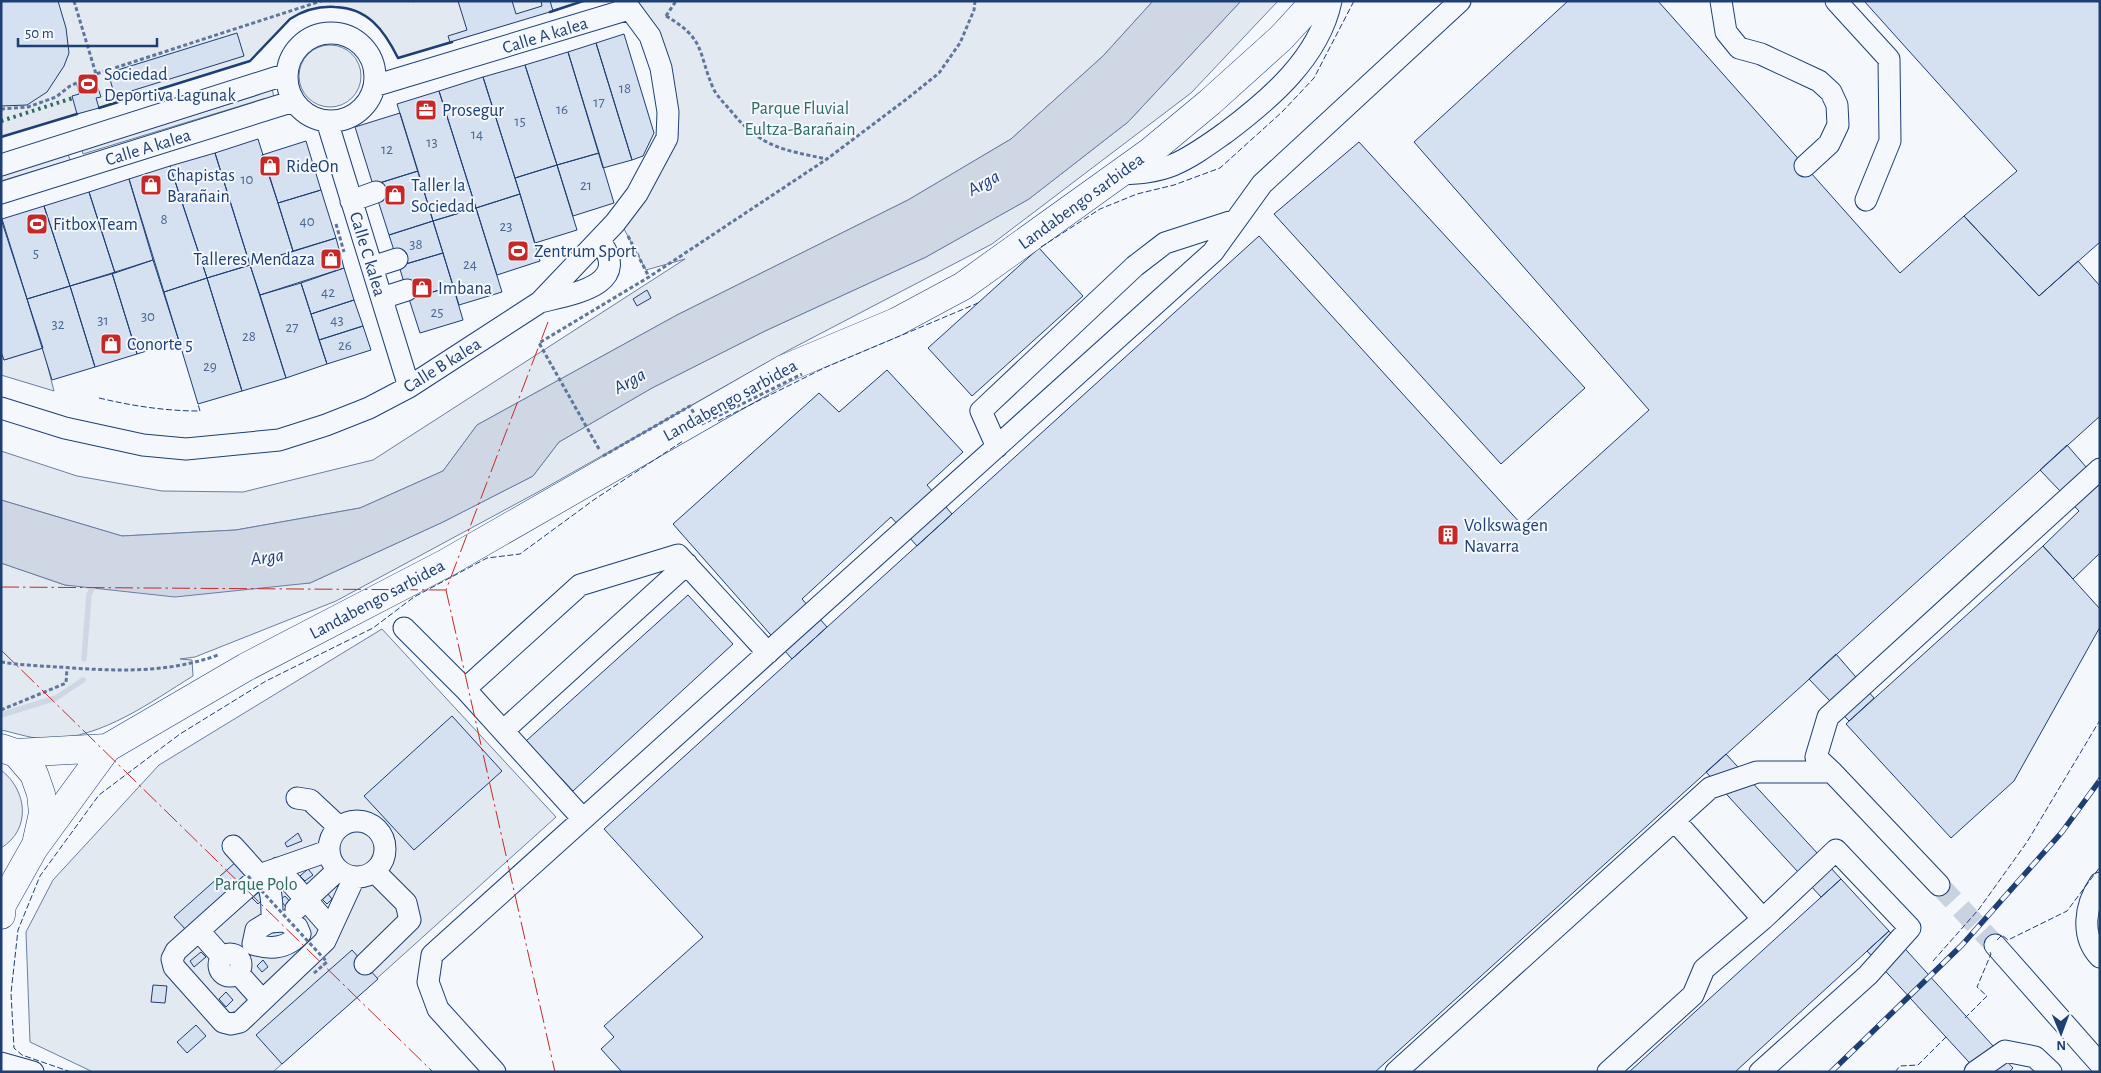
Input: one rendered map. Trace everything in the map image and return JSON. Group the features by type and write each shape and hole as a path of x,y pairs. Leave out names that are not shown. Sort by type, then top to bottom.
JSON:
{"highway":[{"name":"Landabengo sarbidea","path":"1,915 2,905 34,848 107,748 246,668 446,562 784,369 896,322 963,286 1121,174 1210,102 1281,38 1315,1"},
{"name":"Landabengo sarbidea","path":"9,751 107,748"},
{"name":"Landabengo sarbidea","path":"1,870 18,863 34,848 44,813 41,794 34,774 9,751"}],"street":[{"path":"1121,174 1146,173 1173,166 1198,153 1240,121 1280,87 1300,64 1316,39 1331,1"},
{"path":"495,1072 438,1009 428,982 432,955 1213,252 1262,184 1460,1"},
{"path":"1722,1 1726,32 1739,48 1761,54 1819,81 1831,92 1837,105 1838,125 1829,144 1805,166"},
{"path":"1836,1 1889,59 1890,141 1866,200"},
{"name":"Calle A kalea","path":"374,86 626,5"},
{"name":"Calle B kalea","path":"1,408 64,428 143,445 186,450 279,440 361,411 409,387 540,302 599,240 637,194 666,138 668,112 660,68 650,36 626,5"},
{"path":"323,34 338,34 351,38 363,46 371,58 375,72 374,86 370,98 352,116 327,121 307,114 294,101 288,87 287,74 290,60 298,48 309,39 323,34"},
{"name":"Calle A kalea","path":"1,165 287,74"},
{"name":"Calle A kalea","path":"1,193 294,101"},
{"name":"Calle C kalea","path":"327,121 409,387"},
{"path":"351,201 376,192"},
{"path":"996,447 981,410 1135,266 1165,243 1236,220"},
{"path":"540,302 570,295 593,286 606,276 611,266 609,253 599,240"},
{"path":"372,267 397,259"},
{"path":"382,298 406,290"},
{"path":"1939,885 1816,757 1828,717 2100,469"},
{"path":"465,689 580,585 678,555 768,653"},
{"path":"503,731 687,564"},
{"path":"404,628 465,689 583,819"},
{"path":"1396,1072 1710,788 1757,772 1832,772"},
{"path":"297,798 310,800 339,827"},
{"path":"339,827 332,835 340,866 331,928 324,942 304,972 262,1000 240,1022 230,1024 223,1022 174,967 172,959 176,952 262,874 340,866 365,877 375,872 383,862 386,851 384,839 378,829 369,823 359,820 339,827"},
{"path":"1675,821 1763,919"},
{"path":"233,846 270,884 273,906 278,922"},
{"path":"1608,1072 1693,995 1704,969 1763,919 1836,850 1910,928 1868,974 1760,1072"},
{"path":"199,995 240,958 256,930 278,922 306,900 340,866"},
{"path":"364,964 410,920 406,903 375,872"},
{"path":"262,874 306,900 331,928"},
{"path":"2100,883 2089,902 2085,922 2094,951 2100,957"},
{"path":"240,958 275,949 292,942 300,934 297,927 278,922"},
{"path":"199,931 240,958 304,972"},
{"path":"1995,945 2100,1064"},
{"path":"240,958 262,1000"},
{"path":"1975,1072 2006,1051 2035,1057 2051,1072"},
{"path":"1,1063 33,1072"}],"path":[{"path":"74,1 96,74"},
{"path":"1,110 28,107 56,97 70,86 96,74 321,1"},
{"path":"660,22 676,1"},
{"path":"802,374 700,425 690,406 603,456 539,343 649,277 827,159 938,73 960,43 974,10 975,1"},
{"path":"666,16 684,26 696,39 715,91 746,130 778,149 827,159"},
{"path":"336,224 344,252"},
{"path":"628,235 649,277"},
{"path":"1,662 67,668 163,669 199,662 226,652"},
{"path":"1,710 66,683 67,668"},
{"path":"262,874 327,962 304,972"}],"green space":[{"name":"Sociedad Deportiva Lagunak","path":"1,1 583,1 398,58 381,30 366,16 347,8 323,7 311,9 290,19 250,61 1,137"},
{"name":"Parque Fluvial Eultza-Barañain","path":"627,1 1153,1 1103,56 1011,139 908,200 677,315 477,425 443,471 360,508 236,530 122,536 1,500 1,451 77,476 162,491 243,492 373,460 685,259 646,270 623,227 666,163 678,134 669,70"},
{"path":"1241,1 1278,1 1191,93 992,244 789,350 538,492 336,601 195,657 180,659 192,660 193,676 125,717 89,732 70,737 44,739 1,730 1,563 65,585 310,583 443,522 533,476 559,442 652,388 765,331 926,257 1029,199 1128,122"},
{"path":"330,45 347,50 352,54 356,59 361,76 356,93 352,98 347,102 330,107 313,102 308,98 304,93 299,76 304,59 308,54 313,50"},
{"path":"272,88 274,98 263,99 83,154 82,150 258,95"},
{"path":"68,154 70,160 1,181 1,175"},
{"path":"43,348 54,391 1,375 1,352 4,360"},
{"name":"Parque Polo","path":"382,629 556,817 273,1072 93,1072 30,1042 26,932 53,880 159,765"},
{"path":"1,770 10,778 16,788 21,798 22,809 18,831 1,848"}],"water":[{"name":"Arga","path":"1153,1 1241,1 1128,122 1029,199 926,257 765,331 652,388 559,442 533,476 443,522 310,583 175,597 65,585 1,563 1,500 122,536 236,530 360,508 443,471 477,425 677,315 908,200 1011,139 1103,56"}],"building":[{"path":"1,1 58,1 66,28 69,53 64,66 47,92 27,105 1,106"},
{"path":"458,1 512,1 516,14 542,6 541,1 550,1 553,11 450,42 448,36 467,30"},
{"name":"Volkswagen Navarra","path":"1568,1 1658,1 1900,273 1964,216 2039,296 2078,261 2100,286 2100,416 1375,1072 622,1072 601,1049 614,1037 604,1026 703,937 604,829 1259,236 1522,525 1649,410 1414,142"},
{"path":"1864,1 2100,1 2100,242 2039,296 1964,216 2017,171"},
{"path":"237,33 244,56 115,96 108,73"},
{"path":"624,34 654,133 643,156 632,160 596,43"},
{"path":"596,43 632,160 603,168 568,52"},
{"path":"568,52 599,153 557,165 525,65"},
{"path":"525,65 557,165 515,178 483,77"},
{"path":"483,77 520,194 476,208 439,91"},
{"path":"89,81 91,90 98,88 101,97 96,98 99,108 77,114 72,96 79,94 77,85"},
{"path":"439,91 476,208 433,221 397,104"},
{"path":"400,113 418,171 373,185 355,127"},
{"path":"258,139 293,251 250,265 215,153"},
{"path":"306,141 321,190 278,203 262,155"},
{"path":"1359,142 1585,388 1501,464 1274,214"},
{"path":"215,153 250,265 207,278 170,166"},
{"path":"599,153 614,203 573,216 557,165"},
{"path":"557,165 577,230 535,243 515,178"},
{"path":"170,166 207,278 164,292 129,179"},
{"path":"418,171 433,221 389,235 373,185"},
{"path":"129,179 153,260 115,273 89,192"},
{"path":"321,190 336,238 293,251 278,203"},
{"path":"89,192 115,273 70,286 44,206"},
{"path":"520,194 540,261 497,275 476,208"},
{"path":"44,206 70,286 27,299 2,219"},
{"path":"476,208 502,292 459,305 433,221"},
{"path":"1,219 43,348 4,360 1,352"},
{"path":"433,221 443,253 399,266 389,235"},
{"path":"336,238 344,268 260,295 250,265"},
{"path":"1039,248 1083,296 972,396 928,348"},
{"path":"443,253 453,286 409,299 399,266"},
{"path":"153,260 179,341 137,354 112,273"},
{"path":"250,265 286,378 242,391 207,278"},
{"path":"344,268 354,300 311,314 301,283"},
{"path":"112,273 137,354 95,367 70,286"},
{"path":"207,278 242,391 198,404 164,292"},
{"path":"301,283 327,364 286,378 260,295"},
{"path":"70,286 95,367 52,380 27,299"},
{"path":"453,286 463,320 420,333 409,299"},
{"path":"647,290 651,298 637,306 633,299"},
{"path":"354,300 363,326 319,340 311,314"},
{"path":"363,326 371,350 327,364 319,340"},
{"path":"887,370 963,452 927,485 952,514 917,546 891,517 802,599 827,627 792,659 673,524 819,393 839,412"},
{"path":"2067,445 2100,483 2100,553 2073,579 2043,546 2079,511 2040,470"},
{"path":"2043,546 2100,609 2100,627 2014,781 1951,838 1846,724"},
{"path":"688,595 733,644 573,791 526,741"},
{"path":"1836,654 1874,698 1849,721 1809,679"},
{"path":"452,716 502,771 414,850 364,796"},
{"path":"1726,754 1841,879 1821,897 1706,772"},
{"path":"298,833 302,841 287,847 285,843"},
{"path":"237,861 250,875 187,931 174,917"},
{"path":"308,869 313,875 305,881 300,876"},
{"path":"1841,879 1889,931 1735,1072 1629,1072"},
{"path":"260,891 265,897 258,904 252,898"},
{"path":"328,894 332,899 327,904 322,899"},
{"path":"285,896 292,904 287,908 280,900"},
{"path":"1889,931 2013,1068 2009,1072 1978,1072 1867,951"},
{"path":"352,950 378,979 282,1064 256,1035"},
{"path":"201,952 206,957 194,967 190,961"},
{"path":"263,960 268,967 262,972 257,966"},
{"path":"153,985 167,986 165,1003 151,1002"},
{"path":"226,992 233,1000 226,1007 219,999"},
{"path":"196,1025 206,1036 187,1053 177,1042"}],"waterway":[{"path":"84,659 89,595 95,583"},
{"path":"1,715 56,698 83,680"}],"tunnel":[{"path":"1939,885 1995,945"}],"railway":[{"path":"1831,1072 1962,945 2062,832 2100,780"}],"hedge":[{"path":"1,121 73,98"}],"fence":[{"path":"1041,247 1100,209 1137,194 1174,185 1220,168 1282,112 1314,78 1354,1"},
{"path":"718,421 824,368 978,303"},
{"path":"99,398 137,406 174,410 200,411 198,404"},
{"path":"71,1072 22,1055 14,1048 11,993 18,930 40,876 99,795 180,734 266,681 373,628 414,597 487,558 520,554 595,499 683,441"},
{"path":"1933,961 1979,909 2027,842 2100,720"},
{"path":"1997,940 2002,935 2008,940 2067,911 2100,867"},
{"path":"1965,1018 1987,996 1977,987 1991,954 1990,952"},
{"path":"1895,1072 1900,1066 1918,1065 1948,1035"}],"wall":[{"path":"550,12 583,1"},
{"path":"99,108 250,61 290,19 317,8 347,8 366,16 381,30 398,58 452,42"},
{"path":"1,137 77,114"}],"power":[{"path":"548,322 446,590 555,1072"},
{"path":"1,587 446,590"},
{"path":"1,650 433,1072"}],"place":[{"name":"Sociedad Deportiva Lagunak","path":"88,84"},
{"name":"Prosegur","path":"426,110"},
{"name":"RideOn","path":"270,166"},
{"name":"Chapistas Barañain","path":"151,185"},
{"name":"Taller la Sociedad","path":"395,195"},
{"name":"Fitbox Team","path":"37,224"},
{"name":"Zentrum Sport","path":"518,251"},
{"name":"Talleres Mendaza","path":"331,259"},
{"name":"Imbana","path":"422,288"},
{"name":"Conorte 5","path":"111,344"},
{"name":"Volkswagen Navarra","path":"1448,535"}]}
